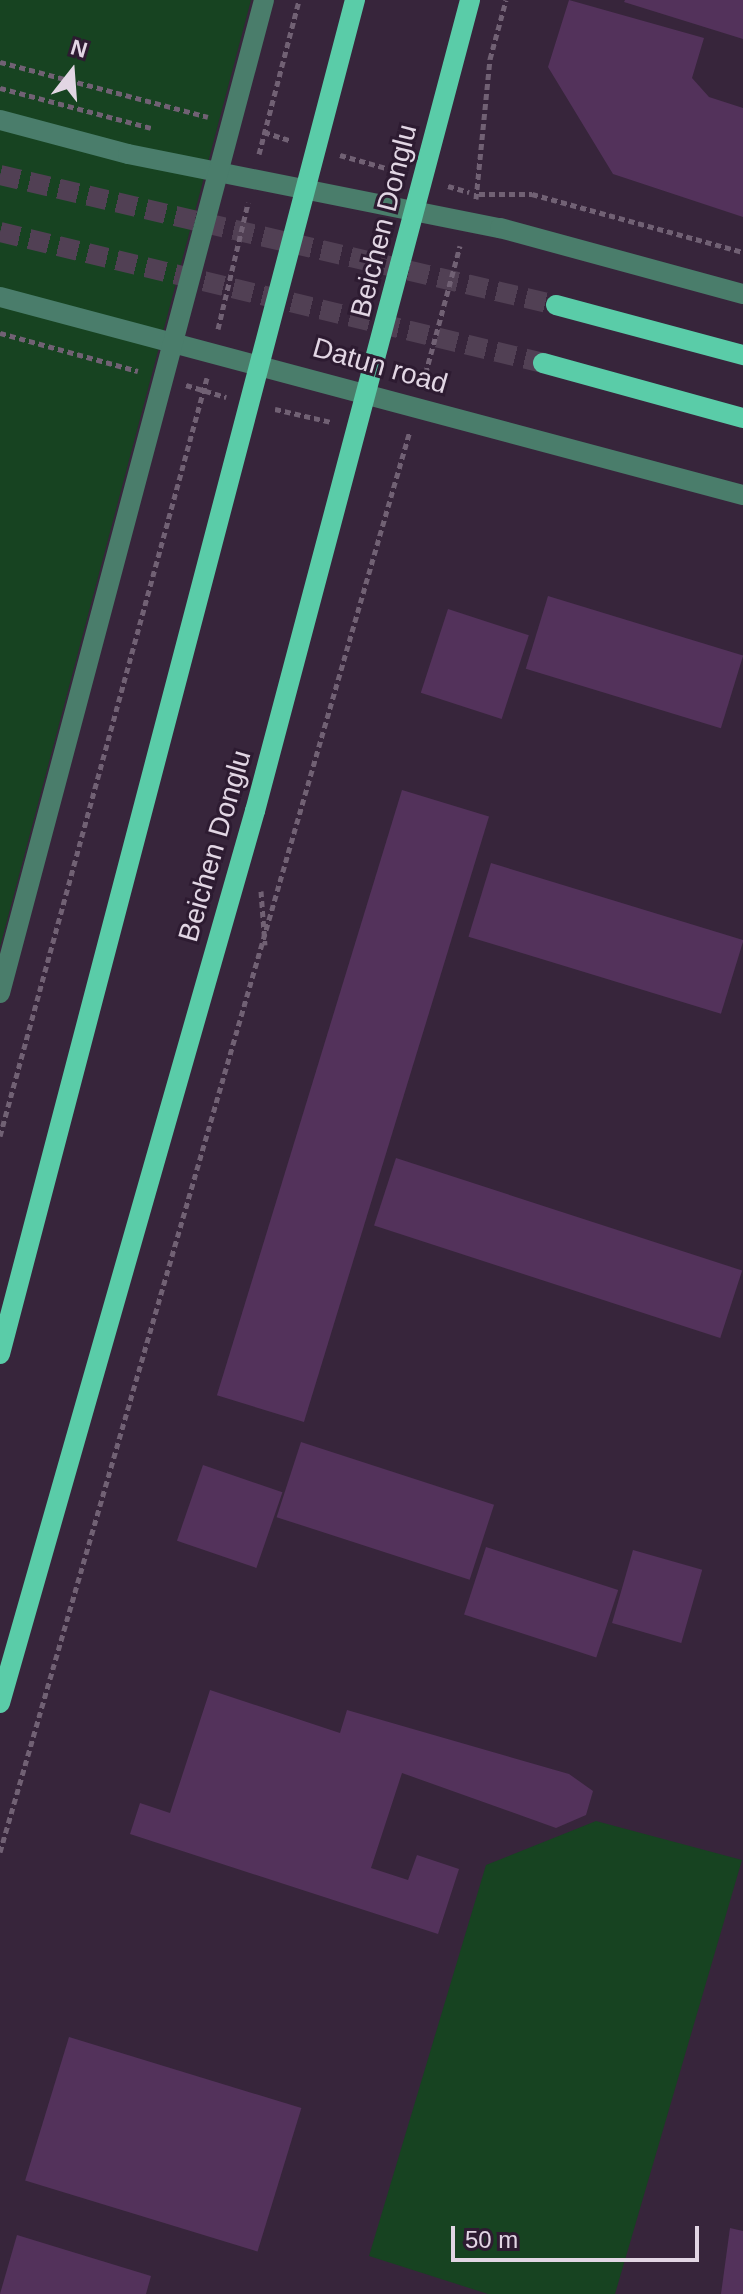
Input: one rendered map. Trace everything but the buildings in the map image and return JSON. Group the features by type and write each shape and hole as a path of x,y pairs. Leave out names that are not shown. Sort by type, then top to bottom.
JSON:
{"main road":[{"path":"0,1354 355,0"},
{"name":"Beichen Donglu","path":"0,1703 369,393 470,0"},
{"path":"556,305 743,355"},
{"path":"543,363 743,418"}],"street":[{"path":"0,993 264,0"},
{"path":"0,120 217,172 467,221 743,294"},
{"name":"Datun road","path":"0,297 173,343 260,361 743,495"}],"path":[{"path":"0,1136 213,351 299,0"},
{"path":"0,1852 417,406 467,221 478,194 490,59 506,0"},
{"path":"0,62 232,123 478,194 532,194 743,252"}],"green space":[{"path":"0,0 251,0 0,947"},
{"path":"596,1821 742,1860 615,2294 488,2294 369,2256 486,1865"}],"tunnel":[{"path":"0,175 556,305"},
{"path":"0,232 543,363"}]}
